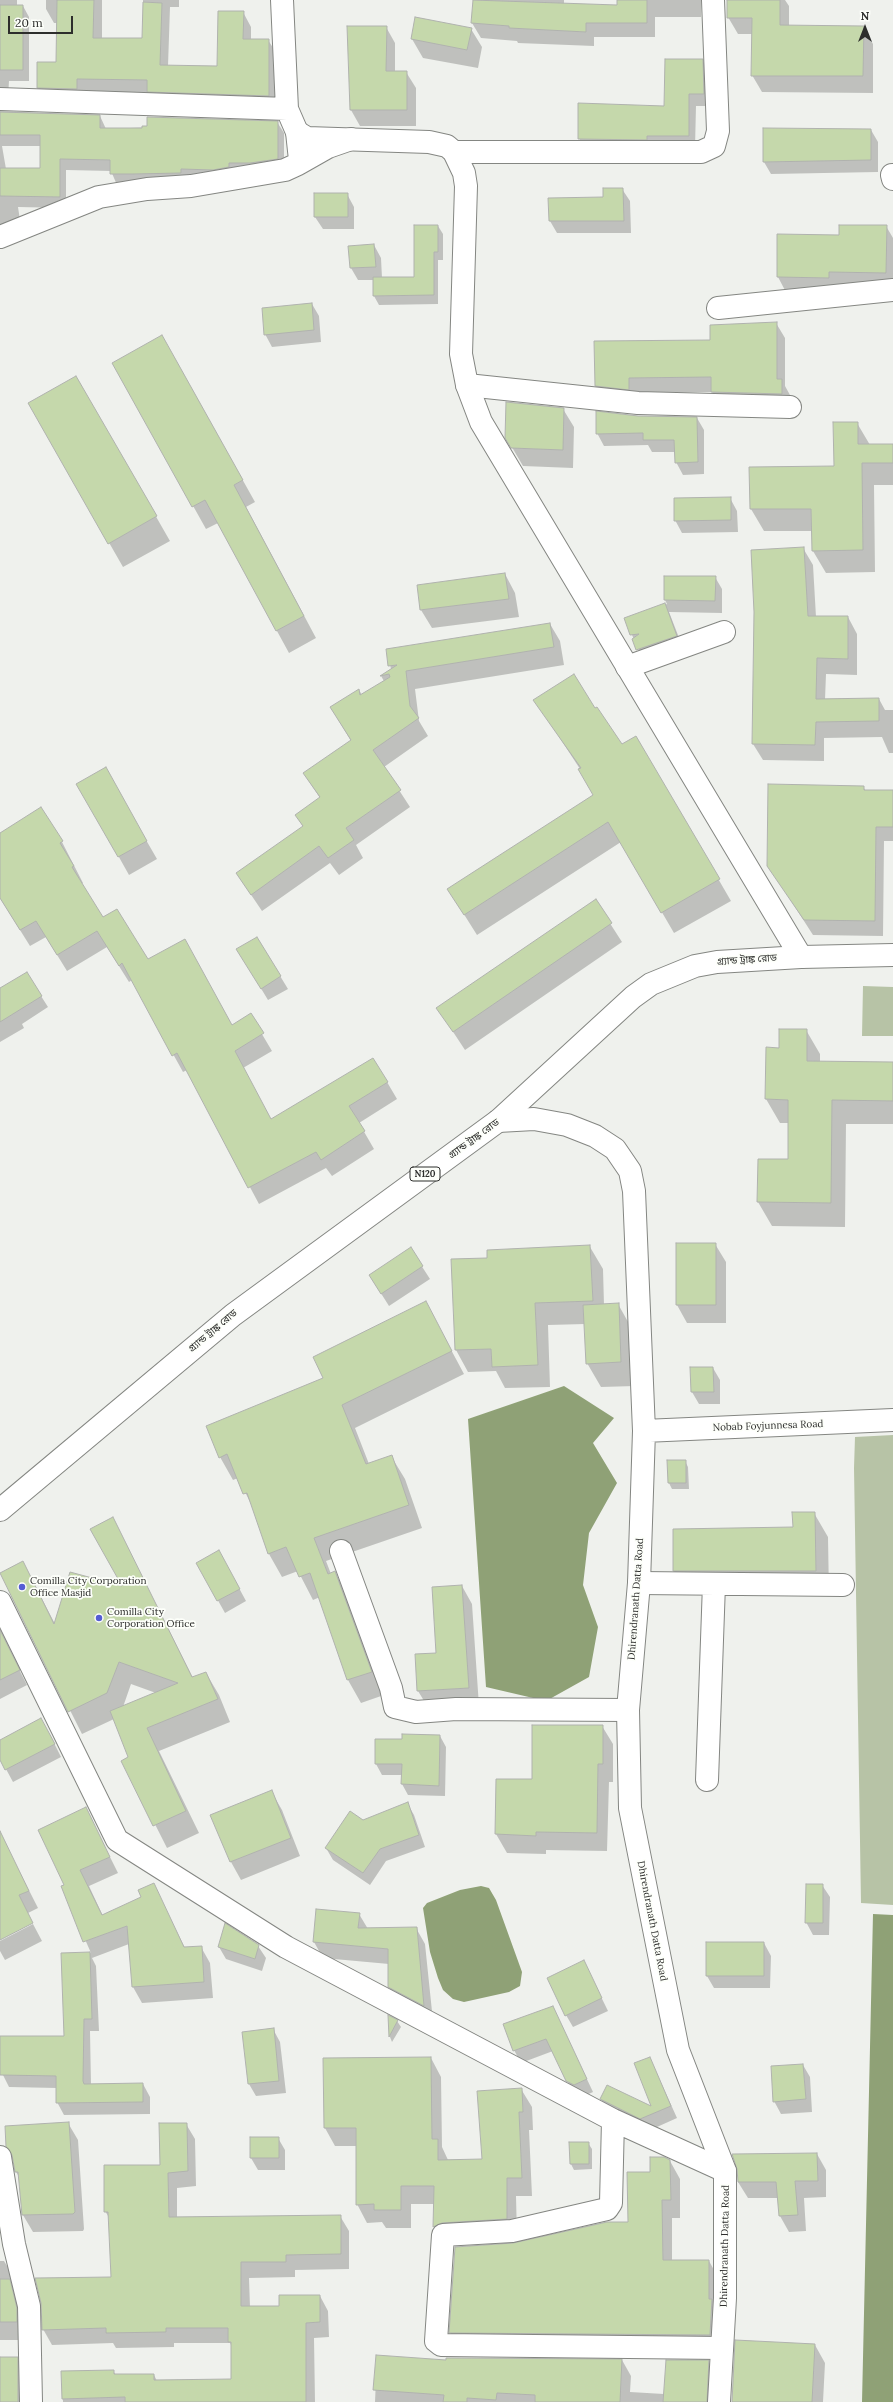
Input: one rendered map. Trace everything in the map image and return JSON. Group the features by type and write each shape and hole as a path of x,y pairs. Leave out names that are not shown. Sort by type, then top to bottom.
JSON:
{"main road":[{"path":"282,0 287,108 297,132 300,160 298,164"},
{"path":"454,152 701,152 714,146 718,131 713,0"},
{"path":"0,99 287,108"},
{"path":"297,132 307,138 429,142 446,146 454,152 464,173 466,186 461,354 467,385 481,422 801,957"},
{"path":"0,237 99,197 147,189 191,186 285,170 328,147 351,139"},
{"path":"718,308 893,290"},
{"path":"467,385 638,403 790,407"},
{"path":"627,667 724,632"},
{"name":"গ্র্যান্ড ট্রাঙ্ক রোড","path":"0,1510 232,1315 498,1121 633,997 651,984 695,966 709,963 801,957 893,955"},
{"name":"Dhirendranath Datta Road","path":"498,1121 534,1119 566,1125 595,1136 615,1149 630,1171 634,1191 644,1431 639,1583 628,1710 630,1808 653,1931 678,2050 725,2171 726,2208 719,2402"},
{"name":"Nobab Foyjunnesa Road","path":"644,1431 893,1420"},
{"path":"341,1551 391,1688 395,1706 416,1712 456,1709 628,1710"},
{"path":"639,1583 843,1586"},
{"path":"707,1780 714,1584"},
{"path":"0,1602 116,1840 286,1947 613,2120 725,2171"},
{"path":"613,2120 611,2203 607,2209 512,2231 442,2235 436,2341 440,2346 722,2348"},
{"path":"0,2157 14,2244 29,2306 31,2402"}],"shaded area":[{"path":"863,986 893,987 893,1036 862,1036"},
{"path":"564,1386 614,1418 593,1443 617,1483 589,1533 583,1585 598,1627 589,1677 546,1701 486,1687 468,1419"},
{"path":"893,1435 893,1905 861,1903 854,1468 855,1437"},
{"path":"481,1886 489,1888 496,1900 522,1972 520,1986 509,1992 464,2002 453,1999 443,1990 430,1952 423,1908 427,1903 460,1890"},
{"path":"873,1914 893,1915 893,2402 862,2402"}],"building":[{"path":"57,0 94,0 93,38 142,38 143,2 162,3 160,65 217,66 218,11 244,11 243,39 269,39 269,96 147,92 147,80 77,79 77,89 37,88 37,62 56,62"},
{"path":"473,0 617,5 617,0 647,0 647,23 586,23 586,32 509,28 509,26 471,23"},
{"path":"727,0 780,0 780,25 864,26 863,76 751,76 752,18 727,18"},
{"path":"0,5 23,5 23,70 0,70"},
{"path":"415,17 472,28 467,50 411,39"},
{"path":"347,26 387,26 386,71 407,71 407,110 350,110"},
{"path":"665,59 703,59 704,94 689,94 689,136 647,136 647,140 578,139 578,103 664,106"},
{"path":"0,112 100,115 100,128 142,128 142,126 147,126 147,117 278,121 278,159 250,163 229,163 229,167 213,170 181,169 181,173 110,174 110,160 60,159 60,197 0,196 0,168 40,168 40,135 0,135"},
{"path":"763,128 871,129 871,160 763,162"},
{"path":"603,188 623,188 624,221 549,221 548,198 603,197"},
{"path":"314,193 348,193 348,217 314,217"},
{"path":"414,225 438,225 438,252 434,252 434,295 373,296 373,277 414,277"},
{"path":"839,225 887,225 886,273 829,272 829,278 777,277 777,234 839,235"},
{"path":"374,244 376,267 350,268 348,246"},
{"path":"312,303 314,330 264,335 262,308"},
{"path":"777,322 777,379 782,379 782,394 711,392 711,377 629,378 629,390 595,386 594,341 710,340 710,325"},
{"path":"162,335 243,480 234,485 304,616 276,631 205,500 192,507 112,363"},
{"path":"76,376 157,516 108,544 28,403"},
{"path":"506,402 564,408 563,450 511,448 505,438"},
{"path":"596,411 638,416 697,417 698,462 675,463 674,440 643,440 643,433 596,434"},
{"path":"833,422 858,422 858,444 893,444 893,463 862,463 863,550 812,551 811,509 750,509 749,467 834,466"},
{"path":"731,497 731,520 674,521 674,498"},
{"path":"804,547 808,616 848,616 848,659 817,658 816,699 879,698 879,721 816,722 815,745 752,744 754,612 751,550"},
{"path":"505,573 509,599 420,610 417,585"},
{"path":"664,576 716,576 715,601 664,600"},
{"path":"665,603 677,636 636,650 632,639 639,634 630,635 624,618"},
{"path":"550,623 554,647 406,671 410,706 419,718 373,750 401,790 346,828 354,840 328,858 319,846 251,895 236,873 303,826 295,815 320,797 303,773 351,740 330,707 359,689 360,695 390,677 389,674 380,676 397,665 388,666 386,649"},
{"path":"574,674 595,708 597,707 622,744 636,736 720,879 661,913 608,822 464,915 447,889 593,795 578,769 581,768 533,700"},
{"path":"106,767 147,841 118,857 76,784"},
{"path":"768,784 864,786 864,790 893,790 893,827 876,827 875,921 804,920 767,866"},
{"path":"41,807 63,841 60,843 74,866 72,867 103,917 117,909 148,959 185,939 232,1025 251,1013 264,1033 235,1051 271,1119 373,1058 388,1082 349,1106 365,1131 321,1160 316,1152 248,1188 177,1053 172,1056 122,963 119,966 97,931 57,955 36,921 20,930 0,898 0,833"},
{"path":"596,899 612,923 453,1032 436,1008"},
{"path":"257,937 281,976 261,989 236,949"},
{"path":"27,972 42,996 0,1022 0,988"},
{"path":"779,1029 807,1029 807,1061 893,1062 893,1101 832,1100 831,1203 757,1202 758,1159 788,1159 788,1100 765,1099 766,1047 779,1048"},
{"path":"676,1243 716,1243 716,1305 676,1305"},
{"path":"590,1245 593,1301 535,1303 538,1365 492,1367 491,1349 455,1350 451,1259 487,1258 487,1250"},
{"path":"411,1247 423,1266 381,1294 369,1275"},
{"path":"426,1301 452,1351 342,1405 366,1464 392,1455 409,1505 314,1538 328,1574 335,1571 372,1672 347,1680 310,1573 299,1577 286,1547 268,1554 247,1493 243,1494 227,1454 219,1458 206,1426 323,1378 313,1357"},
{"path":"619,1303 621,1362 586,1364 583,1305"},
{"path":"690,1367 713,1367 714,1392 691,1392"},
{"path":"667,1460 686,1460 686,1483 668,1483"},
{"path":"792,1512 815,1512 816,1571 673,1571 673,1529 793,1527"},
{"path":"113,1517 192,1677 206,1672 218,1699 147,1728 186,1811 153,1826 121,1761 128,1757 110,1711 178,1683 119,1662 107,1693 68,1712 0,1573 23,1561 54,1624 70,1572 122,1586 90,1529"},
{"path":"219,1550 240,1589 217,1601 196,1563"},
{"path":"462,1585 469,1688 417,1691 415,1654 436,1653 432,1587"},
{"path":"0,1630 20,1670 0,1680"},
{"path":"41,1718 55,1744 5,1770 0,1760 0,1740"},
{"path":"532,1725 603,1725 603,1764 598,1764 597,1833 536,1832 536,1836 495,1834 496,1779 532,1779"},
{"path":"402,1734 440,1735 439,1786 401,1784 402,1764 375,1764 375,1739 402,1739"},
{"path":"272,1790 291,1838 230,1862 210,1815"},
{"path":"408,1802 419,1835 380,1849 363,1873 325,1848 350,1811 363,1820"},
{"path":"86,1807 110,1857 80,1870 102,1915 141,1897 138,1890 154,1883 184,1947 202,1946 204,1982 132,1987 127,1926 83,1942 61,1886 64,1885 38,1830"},
{"path":"0,1831 29,1891 19,1895 33,1923 0,1940"},
{"path":"806,1884 823,1884 823,1923 805,1923"},
{"path":"316,1909 360,1913 358,1928 417,1927 424,2006 388,1987 388,1949 313,1942"},
{"path":"225,1923 259,1945 255,1959 218,1947"},
{"path":"706,1942 764,1942 764,1976 706,1976"},
{"path":"90,1952 92,2019 84,2019 84,2084 143,2083 143,2102 56,2103 56,2076 0,2075 0,2036 64,2036 61,1953"},
{"path":"584,1960 602,1998 565,2016 547,1978"},
{"path":"553,2006 587,2079 574,2085 566,2081 546,2039 513,2051 503,2024"},
{"path":"388,2015 398,2020 389,2037"},
{"path":"274,2028 279,2081 248,2084 242,2032"},
{"path":"431,2057 432,2139 438,2139 438,2160 482,2159 477,2091 522,2088 523,2112 519,2112 522,2178 507,2178 507,2219 442,2223 433,2227 434,2186 401,2186 401,2210 374,2210 374,2204 356,2205 356,2128 324,2128 323,2058"},
{"path":"650,2057 671,2106 640,2119 600,2099 607,2085 651,2106 634,2063"},
{"path":"803,2064 806,2099 773,2102 771,2066"},
{"path":"69,2122 75,2212 73,2214 22,2215 18,2172 15,2172 12,2155 6,2147 5,2126"},
{"path":"159,2123 187,2123 188,2171 168,2173 169,2217 341,2215 341,2254 286,2255 286,2262 241,2262 241,2306 279,2306 279,2295 320,2295 320,2322 306,2323 306,2402 125,2402 125,2397 62,2399 61,2371 114,2370 114,2374 154,2374 154,2380 231,2379 231,2342 228,2342 228,2328 166,2328 166,2332 106,2333 106,2328 42,2330 41,2303 35,2278 111,2277 108,2212 104,2212 104,2165 160,2165"},
{"path":"250,2137 279,2137 279,2158 250,2158"},
{"path":"569,2142 589,2142 589,2164 570,2164"},
{"path":"817,2153 818,2181 795,2181 798,2215 779,2216 776,2182 738,2182 737,2169 732,2154"},
{"path":"650,2157 664,2157 670,2160 671,2200 662,2200 663,2260 709,2260 709,2299 712,2299 710,2335 449,2333 455,2247 513,2243 607,2222 628,2222 627,2172 650,2172"},
{"path":"0,2279 10,2279 17,2308 17,2322 0,2322"},
{"path":"735,2340 815,2344 812,2402 732,2402"},
{"path":"376,2355 446,2360 446,2358 622,2359 620,2402 535,2402 535,2395 497,2393 496,2400 467,2398 467,2402 443,2402 444,2395 373,2390"},
{"path":"0,2357 18,2357 18,2402 0,2402"},
{"path":"666,2360 709,2360 707,2402 663,2402"}],"place":[{"name":"Comilla City Corporation Office Masjid","path":"22,1587"},
{"name":"Comilla City Corporation Office","path":"99,1618"}]}
